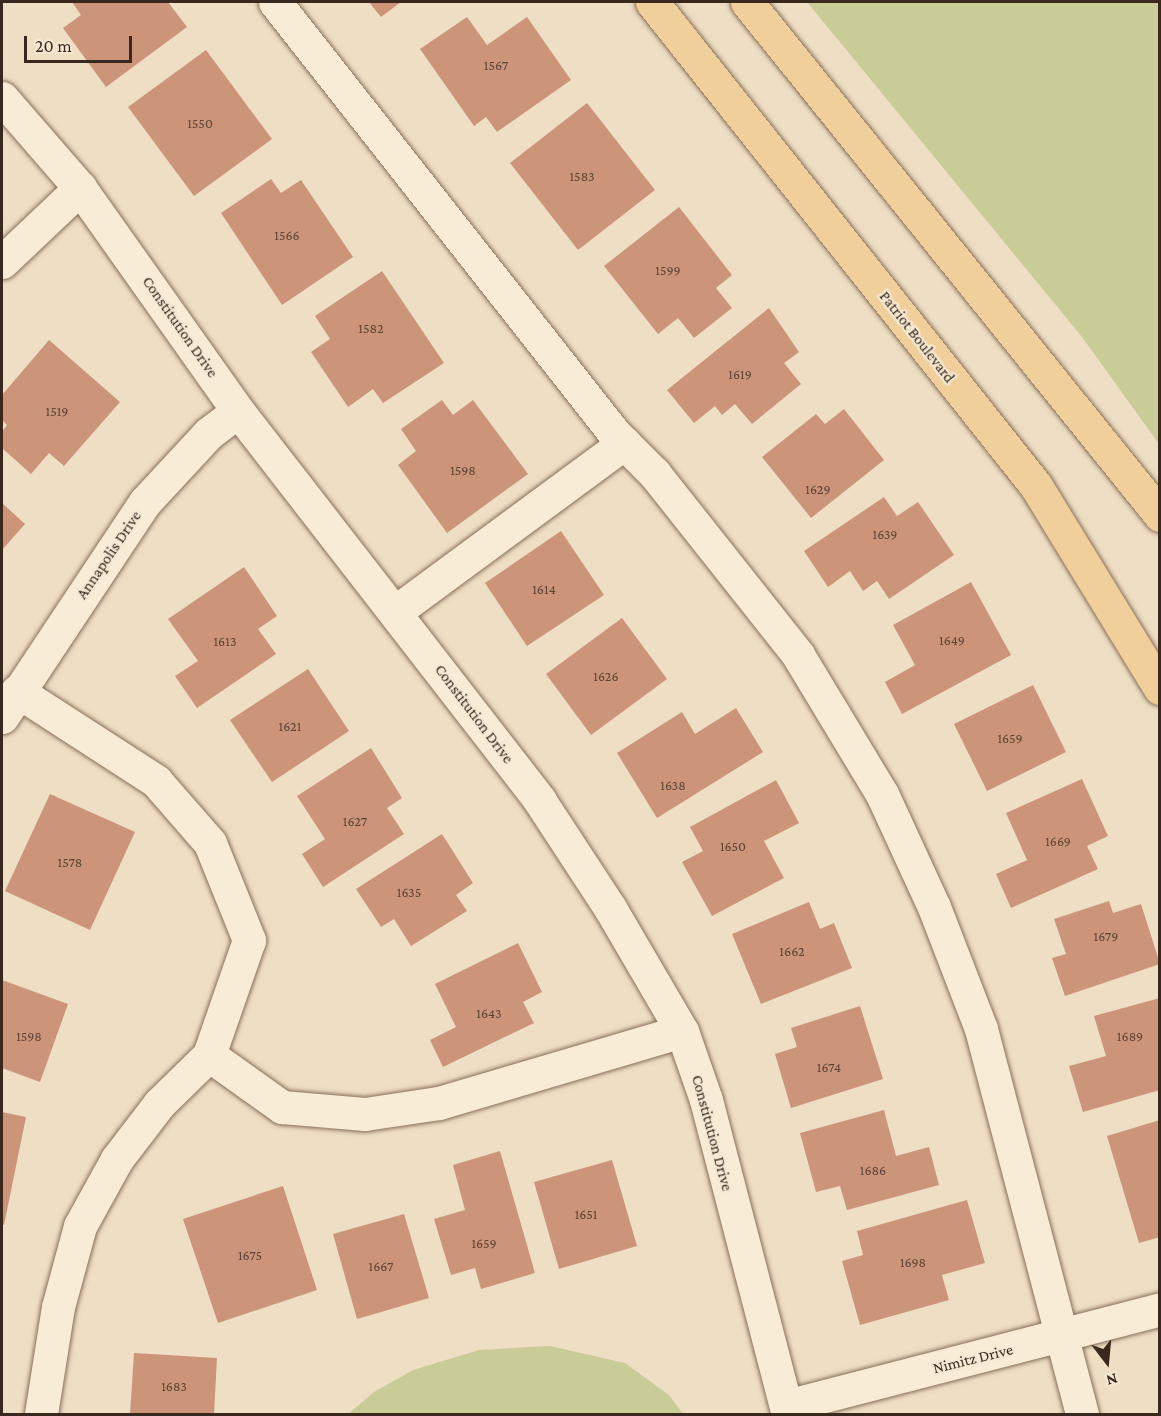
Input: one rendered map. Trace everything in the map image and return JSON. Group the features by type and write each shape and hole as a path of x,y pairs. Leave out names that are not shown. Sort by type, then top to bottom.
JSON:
{"main road":[{"name":"Patriot Boulevard","path":"652,2 1036,486 1160,688"},
{"path":"747,2 1160,515"}],"street":[{"path":"275,2 624,443 654,473 798,655 882,795 934,906 981,1029 1082,1414"},
{"name":"Constitution Drive","path":"2,98 80,188 238,411 540,801 610,908 682,1031 705,1100 787,1410"},
{"path":"2,262 80,188"},
{"name":"Annapolis Drive","path":"9,704 146,501 209,433 238,411"},
{"path":"395,612 624,443"},
{"path":"9,704 156,781 210,843 249,940 209,1055 159,1104 117,1160 80,1226 58,1307 41,1414"},
{"path":"209,1055 282,1107 365,1114 439,1103 682,1031"},
{"name":"Nimitz Drive","path":"787,1410 1160,1309"}],"green space":[{"path":"807,2 1159,2 1159,444 1082,337"},
{"path":"550,1346 625,1363 669,1395 683,1414 348,1414 374,1392 413,1370 479,1350"}],"building":[{"path":"72,2 168,2 187,27 106,87 63,28 81,15"},
{"path":"369,2 401,2 381,17"},
{"path":"467,17 487,45 527,17 571,80 497,132 486,117 474,126 420,49"},
{"path":"206,50 272,139 194,196 128,107"},
{"path":"587,103 655,190 578,250 510,163"},
{"path":"271,179 281,193 301,180 353,257 282,305 221,213"},
{"path":"679,207 732,275 716,288 732,308 694,338 678,318 658,334 604,266"},
{"path":"382,271 444,363 383,403 373,389 348,407 311,352 330,339 315,316"},
{"path":"769,308 799,352 784,363 801,384 752,424 735,404 722,415 715,406 694,423 667,390"},
{"path":"49,340 120,402 64,466 49,453 31,474 2,448 2,432 7,425 2,420 2,395"},
{"path":"442,400 453,415 473,400 528,474 447,533 398,465 416,451 401,429"},
{"path":"844,409 884,460 811,518 762,457 816,414 825,424"},
{"path":"884,497 897,516 918,502 954,555 889,599 877,581 863,591 850,571 828,587 804,551"},
{"path":"2,503 25,524 2,550"},
{"path":"561,531 604,595 527,646 485,583"},
{"path":"244,567 277,616 258,629 276,654 197,708 175,676 198,661 168,619"},
{"path":"971,582 1011,655 902,714 885,682 915,665 893,625"},
{"path":"622,618 667,679 591,735 546,674"},
{"path":"308,669 349,731 272,782 230,720"},
{"path":"1033,685 1066,752 987,791 954,724"},
{"path":"736,708 763,752 657,818 617,753 682,712 695,734"},
{"path":"371,748 402,798 387,808 404,834 323,887 302,854 325,839 297,796"},
{"path":"1082,779 1108,836 1087,846 1098,869 1011,908 996,874 1027,860 1006,813"},
{"path":"776,780 799,823 764,841 784,878 712,916 682,862 703,851 690,827"},
{"path":"50,794 135,832 90,930 5,891"},
{"path":"442,834 473,883 456,895 467,911 411,946 394,919 381,927 356,889"},
{"path":"1109,901 1113,913 1141,904 1160,964 1065,996 1052,958 1066,954 1054,919"},
{"path":"809,902 820,929 834,923 852,968 761,1004 732,934"},
{"path":"518,943 542,992 523,1002 534,1023 443,1067 430,1040 456,1027 435,984"},
{"path":"2,980 68,1004 40,1082 2,1068"},
{"path":"1160,998 1160,1090 1083,1112 1069,1066 1106,1056 1094,1016"},
{"path":"860,1006 883,1079 791,1108 775,1054 797,1047 791,1028"},
{"path":"884,1110 896,1156 929,1147 939,1185 847,1210 840,1186 816,1192 800,1133"},
{"path":"2,1112 26,1117 4,1225 2,1225"},
{"path":"1160,1120 1160,1237 1139,1243 1107,1136"},
{"path":"500,1151 535,1273 481,1289 475,1268 451,1275 434,1219 465,1210 453,1165"},
{"path":"612,1160 637,1246 559,1269 534,1182"},
{"path":"283,1186 317,1290 218,1323 183,1219"},
{"path":"967,1200 985,1263 942,1275 949,1300 860,1325 842,1261 863,1255 857,1231"},
{"path":"404,1214 429,1298 357,1319 333,1234"},
{"path":"134,1353 217,1358 214,1414 130,1414"}]}
